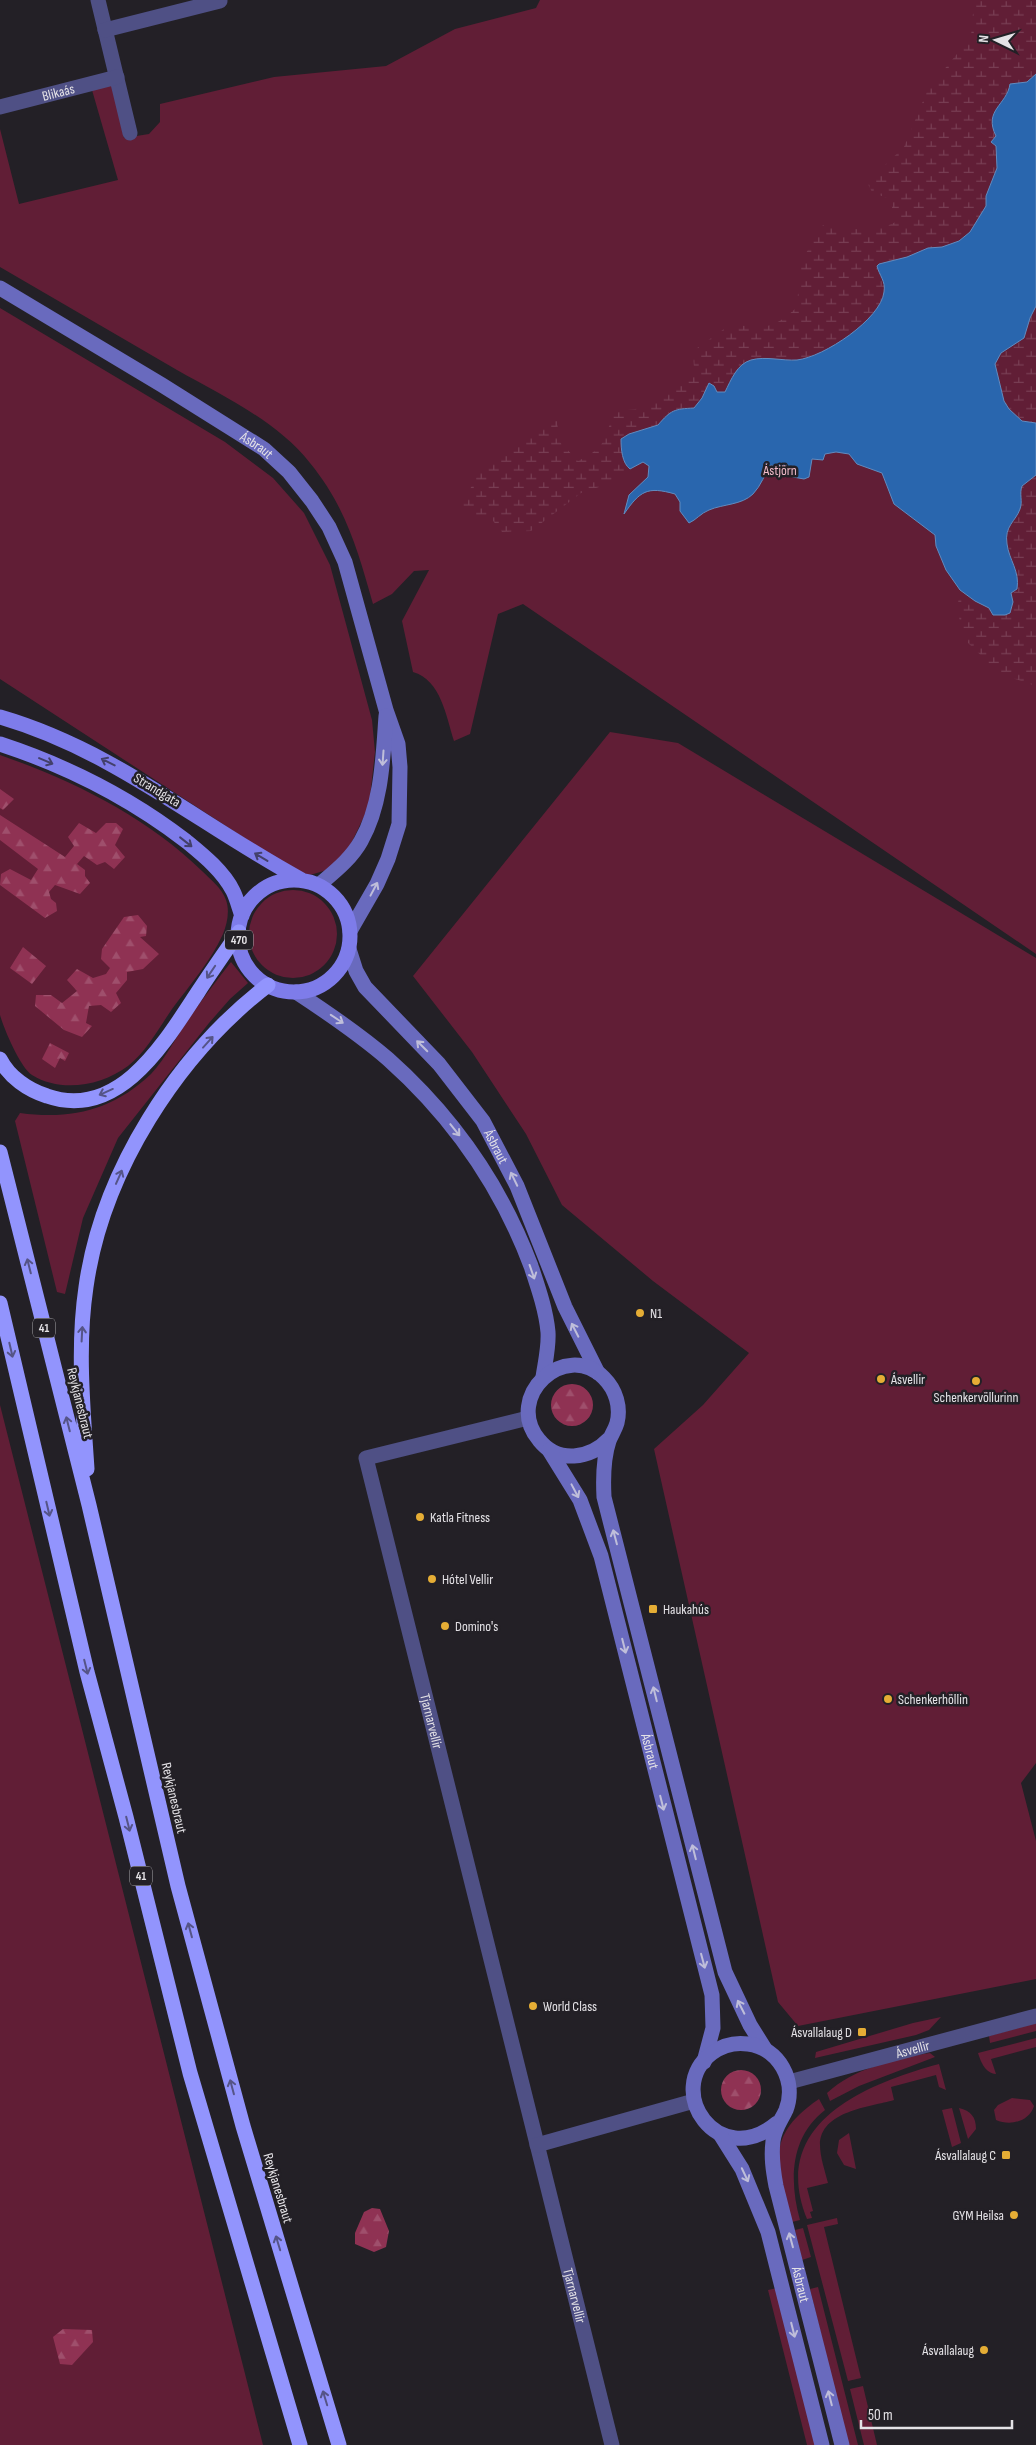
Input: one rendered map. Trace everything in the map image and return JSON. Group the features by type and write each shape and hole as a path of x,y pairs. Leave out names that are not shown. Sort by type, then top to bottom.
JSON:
{"highway":[{"path":"0,1059 15,1078 26,1087 57,1100 74,1101 92,1098 110,1091 128,1080 149,1061 239,932"},
{"path":"88,1505 82,1370 83,1314 90,1261 106,1208 132,1149 184,1071 231,1016 268,985"},
{"name":"Reykjanesbraut","path":"0,1152 88,1505 183,1905 242,2126 339,2445"},
{"name":"41","path":"0,1303 87,1672 126,1817 190,2074 300,2445"}],"main road":[{"name":"Strandgata","path":"0,717 49,735 124,770 180,803 249,850 304,880"},
{"name":"Strandgata","path":"0,744 80,776 120,797 160,822 197,850 226,879 234,892 242,916"},
{"name":"470","path":"288,880 304,880 319,885 331,893 347,917 350,931 349,949 344,962 335,974 324,983 311,989 296,992 284,991 268,985 257,978 246,965 240,949 239,932 242,916 249,903 260,892 273,884 288,880"}],"street":[{"path":"98,0 130,133"},
{"path":"105,30 220,1"},
{"name":"Blikaás","path":"0,107 116,77"},
{"name":"Ásbraut","path":"0,288 226,424 264,450 289,472 312,501 337,544 398,744 399,824 388,859 377,884 350,931"},
{"name":"Ásbraut","path":"319,885 348,859 362,840 381,780 385,705"},
{"name":"Ásbraut","path":"349,949 356,971 365,987 440,1064 483,1121 517,1186 565,1307 598,1373"},
{"name":"Ásbraut","path":"296,992 362,1037 416,1086 456,1130 493,1184 524,1248 545,1309 548,1342 543,1377"},
{"path":"566,1366 581,1366 598,1373 612,1387 618,1405 617,1424 609,1439 601,1447 581,1456 559,1454 549,1450 536,1436 528,1418 529,1404 533,1391 543,1377 554,1370 566,1366"},
{"name":"Tjarnarvellir","path":"528,1418 366,1458 612,2445"},
{"name":"Ásbraut","path":"609,1439 604,1462 604,1497 635,1610 703,1889 725,1972 765,2050"},
{"name":"Ásbraut","path":"549,1450 580,1500 608,1583 712,1995 713,2028 704,2062"},
{"name":"Ásvellir","path":"788,2082 1036,2016"},
{"path":"732,2044 749,2044 765,2050 776,2058 784,2069 788,2082 789,2096 785,2110 778,2122 765,2133 750,2138 735,2138 720,2134 708,2125 699,2114 694,2101 694,2087 697,2074 704,2062 716,2050 732,2044"},
{"path":"537,2145 694,2101"},
{"name":"Ásbraut","path":"778,2122 771,2158 776,2186 842,2445"},
{"name":"Ásbraut","path":"720,2134 742,2169 768,2232 822,2445"}],"green space":[{"name":"Ástjörn","path":"540,0 1036,0 1036,954 523,604 498,614 470,734 454,741 445,710 436,691 422,676 413,672 402,621 429,570 414,571 392,594 373,604 356,548 333,496 310,463 282,434 231,400 0,267 0,129 19,204 118,180 92,90 112,85 124,138 149,134 160,122 160,104 274,77 386,66 455,29 536,8"},
{"path":"974,0 1036,0 1036,74 1027,82 1009,86 993,116 991,123 992,129 996,134 997,168 986,196 986,206 972,230 959,241 937,249 928,248 907,257 879,264 877,266 884,288 881,300 866,321 833,347 813,356 798,359 752,359 748,361 725,392 717,392 707,386 698,403 670,413 658,425 629,434 621,439 624,460 630,469 614,482 581,493 531,531 502,532 490,517 466,515 459,510 478,474 558,418 557,439 578,461 594,451 603,442 613,412 650,407 694,368 693,351 731,324 751,327 767,326 789,315 797,307 800,263 823,225 851,229 870,229 879,228 897,221 889,199 872,192 867,182 904,147 928,89 971,37"},
{"path":"1036,306 1036,423 1022,421 1009,409 1004,401 995,364 1001,353 1024,338"},
{"path":"0,308 225,442 273,478 304,513 330,565 372,720 375,752 369,806 348,850 327,870 310,875 295,871 0,679"},
{"path":"1036,475 1036,686 1000,674 965,640 957,610 960,590 989,608 990,612 1017,589 1017,572 1006,539 1012,518 1019,512 1021,506 1022,486"},
{"name":"Ásvellir","path":"610,732 678,743 1036,958 1036,1763 1021,1783 1036,1841 1036,1979 798,2026 778,2002 654,1449 703,1405 749,1353 653,1281 562,1205 526,1134 472,1052 413,976"},
{"path":"0,755 81,788 133,817 180,852 216,884 226,900 228,909 227,922 218,944 206,964 152,1039 141,1054 128,1066 117,1073 93,1082 81,1085 55,1084 43,1081 32,1075 22,1064 0,1015"},
{"path":"0,789 14,799 3,810 0,808"},
{"path":"0,815 65,857 74,846 68,837 79,823 96,833 106,823 116,823 123,829 115,845 125,857 114,869 105,862 97,865 84,856 77,864 85,870 85,876 90,883 80,894 55,885 49,892 51,899 56,903 57,911 45,918 0,885 1,874 10,869 31,880 38,869 0,840"},
{"path":"293,890 310,894 324,903 333,917 337,934 333,951 324,965 310,974 293,978 276,974 262,965 253,951 249,934 253,917 262,903 276,894"},
{"path":"138,915 147,926 146,936 140,937 159,954 143,969 127,972 127,980 116,993 121,1003 111,1012 101,1005 89,1006 86,1023 92,1026 82,1037 64,1030 35,1006 36,995 51,995 62,1003 77,991 67,980 77,969 93,978 106,974 110,968 101,959 102,949 124,917"},
{"path":"23,947 46,966 32,984 10,968"},
{"path":"231,962 248,983 230,999 209,1023 118,1138 83,1218 65,1294 57,1292 15,1121 20,1113 57,1115 90,1110 122,1096 137,1086 151,1074 167,1054 185,1024"},
{"path":"50,1043 69,1053 65,1061 60,1058 55,1068 42,1059"},
{"path":"576,1384 584,1387 590,1393 593,1405 590,1417 584,1423 568,1426 560,1423 554,1417 551,1401 554,1393 560,1387"},
{"path":"0,1405 263,2445 0,2445"},
{"path":"941,2017 929,2030 916,2035 815,2058 816,2052 913,2023"},
{"path":"1036,2023 1036,2031 990,2043 989,2036"},
{"path":"1036,2038 1036,2047 991,2059 996,2074 986,2069 978,2053"},
{"path":"930,2053 935,2057 859,2086 830,2101 827,2093 849,2077 875,2066"},
{"path":"939,2064 946,2090 939,2087 936,2075 891,2087 894,2100 848,2112 828,2125 822,2134 820,2145 828,2183 807,2188 813,2211 810,2212 812,2218 807,2219 798,2186 801,2157 812,2133 831,2113 855,2097 882,2083"},
{"path":"745,2070 752,2073 758,2079 761,2090 760,2098 752,2107 745,2110 737,2110 730,2107 722,2098 721,2086 724,2079 733,2071"},
{"path":"1012,2098 1030,2100 1034,2106 1032,2111 1028,2116 1018,2121 1007,2123 996,2120 994,2110 998,2105"},
{"path":"819,2099 825,2110 813,2121 805,2133 795,2160 794,2190 800,2220 792,2222 779,2168 782,2140 789,2126 801,2113"},
{"path":"952,2108 961,2143 952,2147 942,2110"},
{"path":"959,2108 970,2113 975,2121 976,2129 968,2139"},
{"path":"849,2133 856,2169 844,2165 837,2153 839,2140"},
{"path":"372,2208 380,2209 389,2231 386,2247 374,2252 355,2244 355,2233 364,2212"},
{"path":"837,2218 838,2224 824,2227 861,2378 848,2381 807,2225"},
{"path":"803,2228 811,2257 802,2260 795,2230"},
{"path":"818,2287 858,2445 848,2445 810,2289"},
{"path":"777,2288 815,2445 807,2445 768,2290"},
{"path":"63,2329 92,2330 93,2342 72,2365 60,2364 53,2337"},
{"path":"863,2386 877,2445 864,2445 850,2389"}],"water":[{"name":"Ástjörn","path":"1036,74 1036,306 1024,338 1001,353 995,364 1004,401 1009,409 1022,421 1036,423 1036,475 1022,486 1020,509 1007,533 1008,550 1016,571 1018,583 1017,589 1011,593 1013,602 1010,613 993,615 989,608 960,590 946,570 936,546 935,535 894,504 882,473 857,464 849,454 836,452 825,454 823,460 812,459 809,477 804,479 793,477 771,465 749,498 709,510 689,523 680,511 680,502 675,494 665,492 645,492 635,500 624,514 629,495 648,477 649,466 643,462 630,469 624,460 621,439 629,434 658,425 673,411 694,408 702,398 709,383 714,386 717,392 725,392 735,373 746,362 762,358 797,360 822,352 836,344 862,325 881,303 884,288 877,266 879,264 907,257 928,248 942,247 959,241 970,232 986,206 986,196 997,168 996,146 991,142 996,136 992,120 994,114 1005,97 1010,84 1027,82"}],"place":[{"name":"N1","path":"640,1313"},
{"name":"Ásvellir","path":"881,1379"},
{"name":"Schenkervöllurinn","path":"976,1381"},
{"name":"Katla Fitness","path":"420,1517"},
{"name":"Hótel Vellir","path":"432,1579"},
{"name":"Haukahús","path":"653,1609"},
{"name":"Domino's","path":"445,1626"},
{"name":"Schenkerhöllin","path":"888,1699"},
{"name":"World Class","path":"533,2006"},
{"name":"Ásvallalaug D","path":"862,2032"},
{"name":"Ásvallalaug C","path":"1006,2155"},
{"name":"GYM Heilsa","path":"1014,2215"},
{"name":"Ásvallalaug","path":"984,2350"}]}
